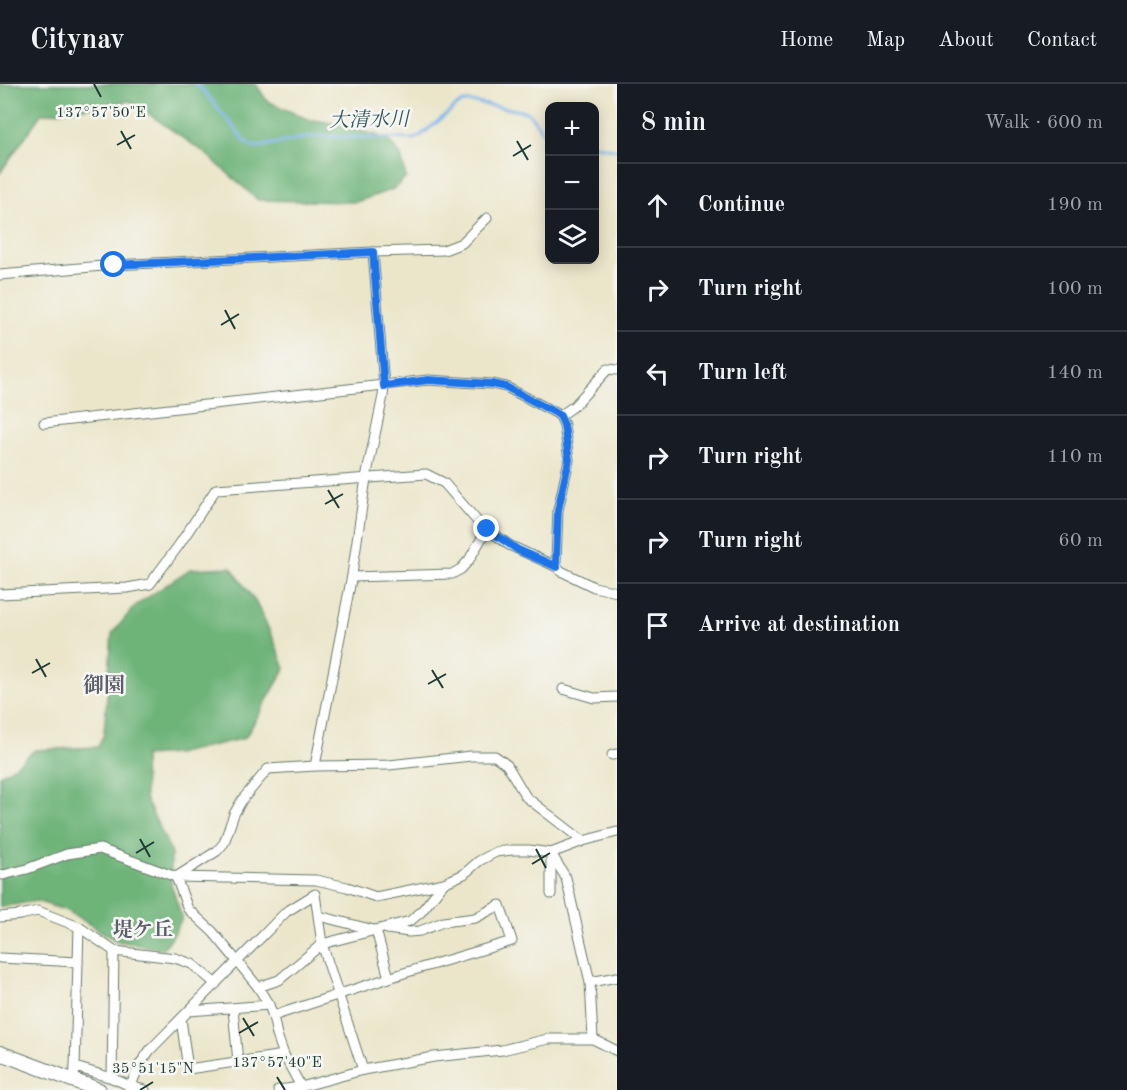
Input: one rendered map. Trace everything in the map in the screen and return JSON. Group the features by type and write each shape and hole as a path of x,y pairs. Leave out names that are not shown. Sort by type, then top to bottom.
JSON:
{"main road":[{"path":"0,1053 75,1073 99,1090"}],"street":[{"path":"0,275 114,265 444,250 462,243 487,218"},
{"path":"315,766 352,577 366,478 384,386 373,252"},
{"path":"560,416 574,406 608,369 617,370"},
{"path":"44,423 428,380 506,387 560,416 564,425 569,460 558,510 557,567"},
{"path":"0,594 127,588 150,584 216,489 426,474 444,483 478,522 518,550 594,587 617,592"},
{"path":"352,577 452,574 461,569 469,560 487,529"},
{"path":"563,688 594,698 617,697"},
{"path":"176,877 217,851 224,843 238,807 268,769 388,765 471,756 495,756 507,765 526,797 583,841"},
{"path":"0,874 27,869 67,854 100,849 176,877 316,880 376,897 444,883 464,874 479,861 496,852 529,850 551,853 617,832"},
{"path":"551,853 551,894"},
{"path":"551,853 566,878 590,982 593,1039"},
{"path":"176,877 188,909 213,932 237,960 269,1005 284,1055 304,1088"},
{"path":"316,880 315,894 322,944 363,1070"},
{"path":"258,987 279,980 322,944 410,921 421,912 444,883"},
{"path":"129,1088 140,1064 150,1050 286,912 315,894"},
{"path":"273,1016 512,941 500,905 475,918 443,922 420,931 409,932 379,929 319,916"},
{"path":"0,917 38,911 79,927 114,951 175,958 192,964 216,984"},
{"path":"79,927 75,1073 112,1078 129,1088 144,1090"},
{"path":"379,929 389,978"},
{"path":"112,1078 114,951"},
{"path":"0,958 78,962"},
{"path":"590,982 617,977"},
{"path":"189,1011 269,1005"},
{"path":"233,1009 238,1062"},
{"path":"181,1019 188,1069 284,1055"},
{"path":"278,1090 304,1088 363,1070 434,1057 502,1050 548,1040 593,1039 617,1051"}],"green space":[{"path":"0,84 256,84 267,101 307,119 344,125 387,139 401,155 406,178 393,189 356,202 258,200 205,153 130,101 41,114 0,173"},
{"path":"231,567 256,603 285,669 245,738 175,754 144,756 145,798 171,852 171,884 182,918 171,939 162,949 117,941 68,911 36,901 0,907 0,775 35,750 98,747 104,734 112,634 135,606 190,569"}],"waterway":[{"name":"大清水川","path":"195,84 202,89 247,143 257,147 315,136 413,139 463,102 527,112 545,134"},
{"name":"大清水川","path":"599,146 617,150"}],"district":[{"name":"御園","path":"104,686"},
{"name":"堤ケ丘","path":"143,931"}],"route":[{"path":"114,265 373,252 384,386 428,380 506,387 556,413 564,425 569,460 558,510 557,567 518,550 487,529"}]}
